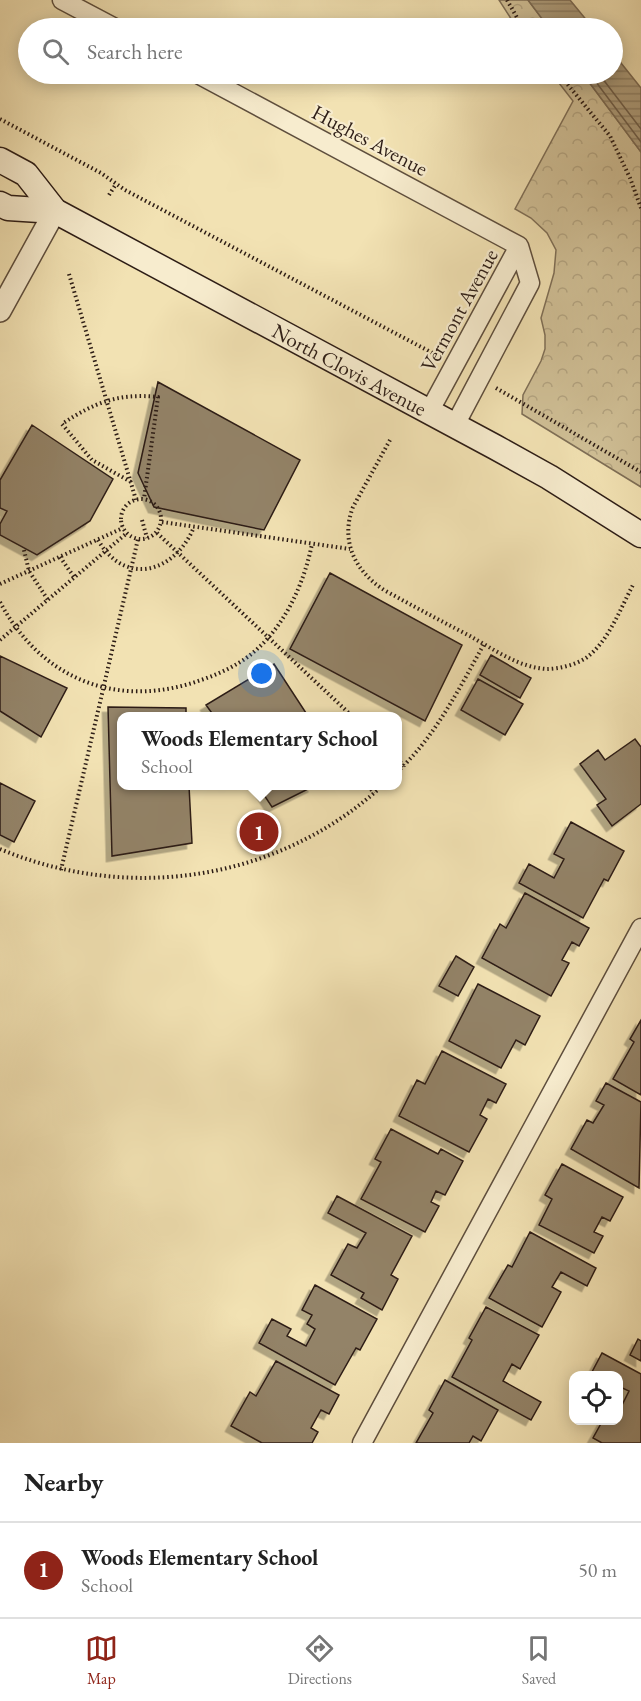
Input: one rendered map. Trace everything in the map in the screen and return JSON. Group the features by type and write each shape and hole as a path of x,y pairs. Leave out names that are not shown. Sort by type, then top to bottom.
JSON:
{"main road":[{"name":"North Clovis Avenue","path":"0,160 27,174 55,211"},
{"name":"North Clovis Avenue","path":"0,204 8,208 55,211 549,477 640,536"}],"street":[{"path":"62,0 96,18"},
{"name":"Hughes Avenue","path":"217,84 519,246"},
{"path":"0,311 55,211"},
{"name":"Vermont Avenue","path":"429,412 519,246"},
{"name":"Vermont Avenue","path":"455,425 530,283 519,246"},
{"path":"362,1443 641,928"}],"path":[{"path":"507,0 517,18"},
{"path":"567,84 610,136 641,208"},
{"path":"0,119 455,365"},
{"path":"40,149 44,143"},
{"path":"109,195 117,184"},
{"path":"69,274 136,500"},
{"path":"480,379 641,472"},
{"path":"131,482 92,460 62,424 107,400 135,396 158,397 144,499"},
{"path":"390,440 348,519 347,532 350,549 363,573 371,582 519,662 547,669 574,664 585,658 606,637 633,585"},
{"path":"144,499 151,501 159,510 162,522 156,533 147,538 138,539 127,533 121,521 128,504 144,499"},
{"path":"142,520 147,538"},
{"path":"162,522 350,549"},
{"path":"98,540 104,552 112,560 131,567 149,569 157,567 178,553 190,537 194,527"},
{"path":"0,584 123,528"},
{"path":"0,640 127,533"},
{"path":"156,533 347,712"},
{"path":"61,870 138,539"},
{"path":"0,602 15,627 34,650 81,680 104,687 137,692 168,689 190,684 226,669 254,652 268,638 280,623 302,582 312,544"},
{"path":"24,550 29,571 48,600"},
{"path":"60,557 74,577"},
{"path":"404,766 456,696 484,644"},
{"path":"0,849 23,859 61,870 111,878 148,879 217,870 254,861 291,847 320,832 377,790"}],"green space":[{"path":"499,0 528,0 542,18 511,18"},
{"path":"560,84 590,84 641,152 641,487 522,414 523,395 545,349 541,318 554,273 556,250 547,233 531,218 515,209 573,101"}],"water":[{"path":"528,0 570,0 585,18 542,18"},
{"path":"623,66 641,88 641,152 590,84 623,84"}],"building":[{"path":"158,382 300,460 264,530 154,507 138,473"},
{"path":"32,425 113,479 90,521 37,555 0,535 0,524 7,511 0,508 0,480"},
{"path":"330,573 462,645 425,721 290,649"},
{"path":"491,655 531,678 520,698 480,675"},
{"path":"0,656 67,688 41,737 0,711"},
{"path":"274,664 305,712 211,712 206,705"},
{"path":"478,679 523,704 505,735 461,710"},
{"path":"108,707 186,708 186,712 117,712 117,790 189,790 192,843 112,856"},
{"path":"635,739 641,747 641,804 612,826 597,805 606,799 580,764 598,750 605,760"},
{"path":"0,783 35,801 14,842 0,835"},
{"path":"261,790 306,790 272,807"},
{"path":"571,822 624,851 608,881 604,879 583,918 519,883 529,864 554,878 564,859 554,854"},
{"path":"525,893 589,928 579,946 572,942 562,960 569,963 551,996 482,958 500,924 506,928"},
{"path":"456,956 474,967 458,996 439,986"},
{"path":"478,984 540,1016 525,1045 516,1040 501,1068 449,1041"},
{"path":"641,1020 641,1095 613,1079 634,1042 630,1039"},
{"path":"442,1051 506,1084 496,1103 488,1099 480,1115 487,1119 469,1152 399,1116 417,1080 425,1084"},
{"path":"606,1083 641,1102 639,1188 571,1149 587,1120 593,1123 604,1105 596,1101"},
{"path":"391,1129 438,1154 441,1149 463,1161 445,1195 436,1191 431,1202 439,1206 425,1232 361,1199 381,1162 375,1159"},
{"path":"562,1164 623,1197 610,1221 602,1217 594,1232 603,1236 594,1253 539,1225 552,1199 545,1195"},
{"path":"337,1196 412,1236 391,1275 398,1279 382,1310 361,1298 364,1293 331,1275 348,1244 357,1248 366,1233 328,1213"},
{"path":"530,1232 596,1268 587,1286 561,1272 552,1287 561,1292 542,1327 489,1298 508,1265 512,1267"},
{"path":"315,1285 377,1319 360,1350 356,1348 335,1385 259,1343 272,1319 291,1329 287,1336 306,1346 315,1329 307,1324 312,1315 302,1310"},
{"path":"486,1307 539,1335 520,1369 512,1364 503,1381 541,1402 531,1420 452,1377 472,1340 469,1338"},
{"path":"638,1339 641,1341 641,1361 630,1355"},
{"path":"602,1353 641,1374 641,1443 602,1443 593,1438 600,1425 623,1425 623,1403 629,1391 623,1388 623,1371 593,1371"},
{"path":"276,1361 339,1395 329,1414 321,1410 311,1428 318,1432 312,1443 262,1443 231,1426 250,1392 256,1396"},
{"path":"445,1380 498,1410 481,1441 473,1436 469,1443 416,1443 433,1413 429,1410"}],"place":[{"name":"Woods Elementary School","path":"259,832"}]}
